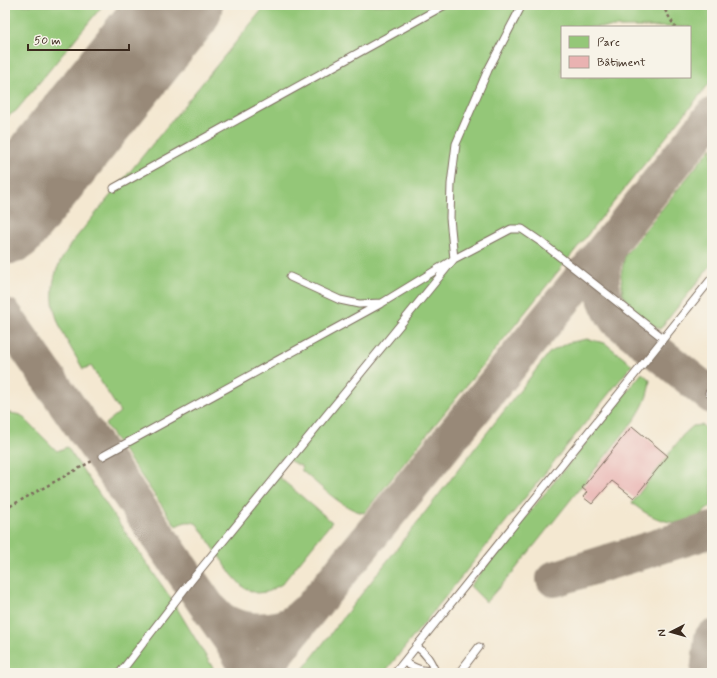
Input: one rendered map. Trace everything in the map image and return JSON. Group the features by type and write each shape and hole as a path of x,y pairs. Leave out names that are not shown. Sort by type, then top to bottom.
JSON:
{"lane":[{"path":"114,188 445,5"},
{"path":"120,673 190,582 454,259 450,218 450,184 456,144 488,70 522,5"},
{"path":"103,456 382,303 454,259 511,229 522,229 541,242 663,338"},
{"path":"290,277 340,300 358,304 382,303"},
{"path":"394,673 712,278"},
{"path":"404,662 416,669 436,672 430,659 416,646"},
{"path":"458,673 479,646"}],"path":[{"path":"662,5 674,26"},
{"path":"5,509 103,456"}],"green space":[{"path":"5,5 103,5 16,111 5,118"},
{"path":"266,5 712,5 712,80 364,513 356,511 339,502 302,471 301,466 285,458 279,460 276,467 280,478 332,522 282,584 267,592 256,593 244,588 232,575 197,524 186,522 176,526 105,424 120,412 91,366 83,369 63,334 54,309 53,283 61,260 70,245"},
{"path":"712,147 712,264 660,329 646,322 631,306 623,294 621,275 625,255"},
{"path":"587,339 605,343 632,365 384,673 300,673 549,353 567,343"},
{"path":"642,373 650,380 645,401 635,419 514,571 486,602 470,586"},
{"path":"5,412 21,415 57,451 67,447 172,600 216,673 5,673"},
{"path":"702,425 712,434 712,505 695,518 687,521 669,522 656,518 632,503 683,435 693,426"}],"building":[{"path":"632,426 668,456 634,498 612,481 592,504 583,497 587,492 582,488"}],"taxiway":[{"path":"265,673 278,650 312,607 712,116"},
{"path":"5,234 12,218 28,191"},
{"path":"609,248 603,267 602,285 607,303 617,320 712,396"},
{"path":"5,316 235,646 245,664 248,673"},
{"path":"554,579 712,530"},
{"path":"211,610 226,623 241,628 258,631 274,630 288,626 305,613"},
{"path":"708,673 712,638"}],"runway":[{"path":"5,219 177,5"}]}
